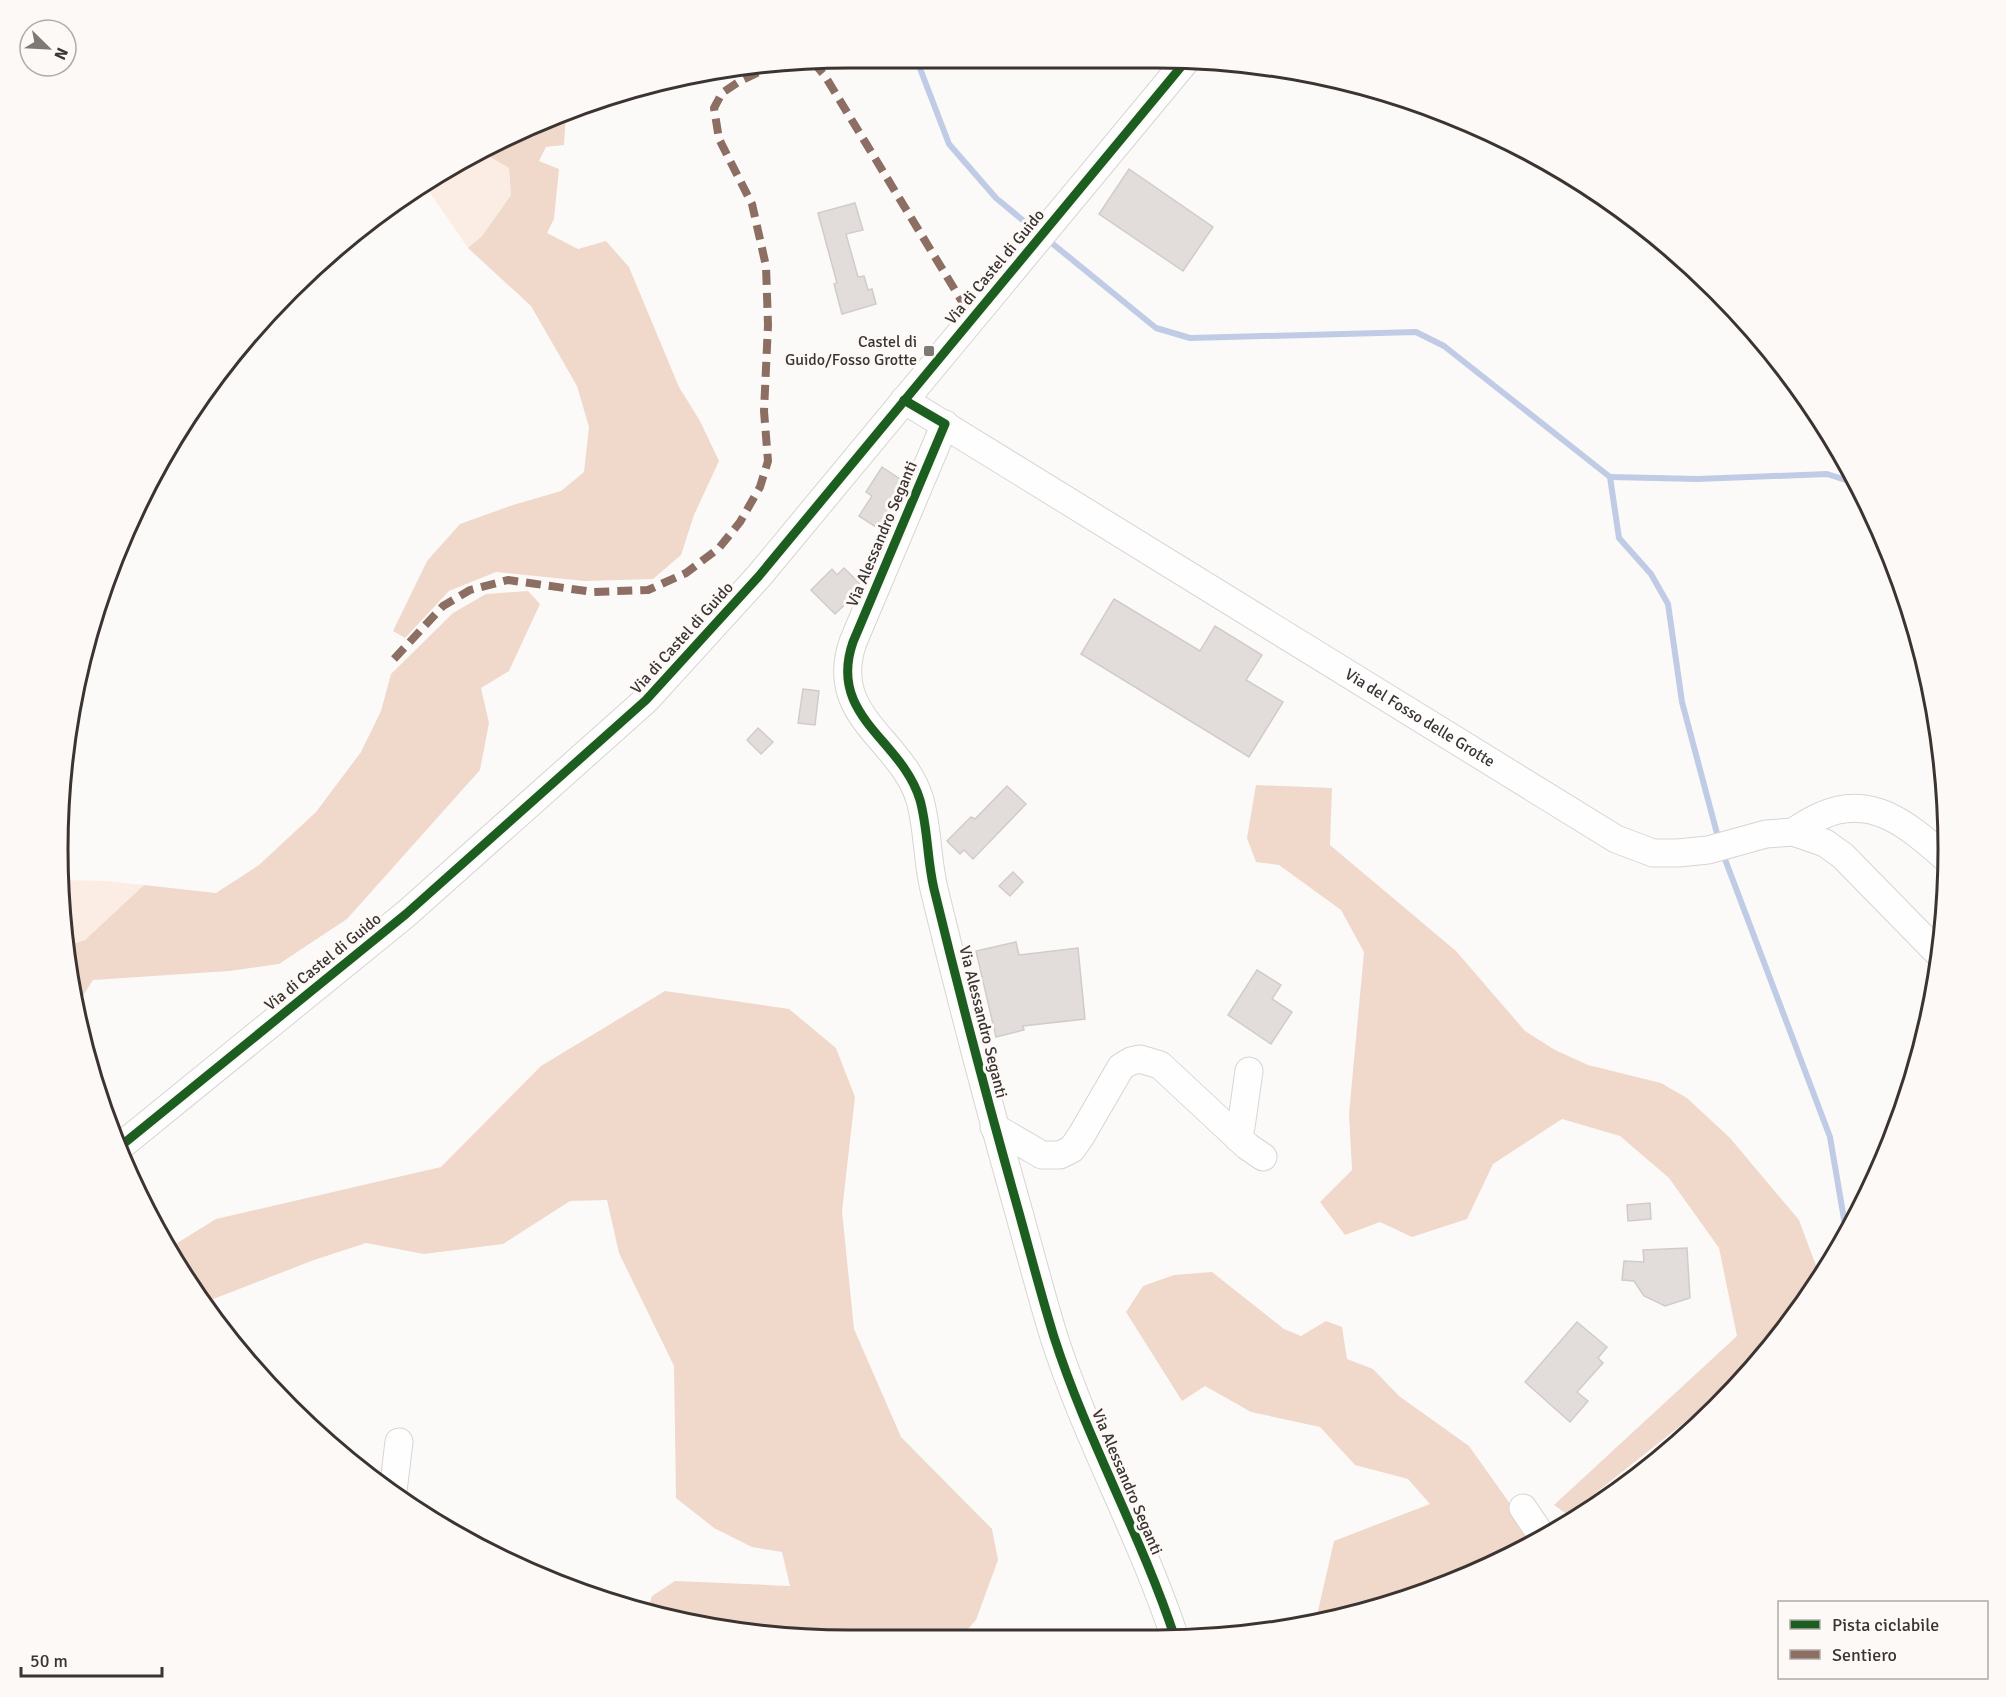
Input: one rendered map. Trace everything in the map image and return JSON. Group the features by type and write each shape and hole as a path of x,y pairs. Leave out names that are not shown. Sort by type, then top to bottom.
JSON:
{"street":[{"name":"Via di Castel di Guido","path":"125,1142 406,914 635,711 759,576 1180,68"},
{"name":"Via del Fosso delle Grotte","path":"904,400 1616,839 1653,853 1677,853 1708,850 1766,834 1793,832 1825,843 1844,856 1932,947"},
{"name":"Via Alessandro Seganti","path":"945,424 853,642 846,674 857,708 911,778 919,797 934,889 994,1127 1040,1291 1072,1390 1172,1629"},
{"path":"1793,832 1822,815 1841,809 1860,808 1888,815 1909,826 1938,851"},
{"path":"994,1127 1042,1155 1060,1155 1072,1149 1121,1067 1140,1059 1160,1065 1238,1138 1263,1157"},
{"path":"1238,1138 1250,1071"},
{"path":"394,1483 399,1442"},
{"path":"1523,1508 1538,1530"}],"shaded area":[{"path":"565,121 564,145 546,147 539,161 559,169 554,219 547,233 578,249 606,241 629,267 679,387 700,421 719,461 694,515 681,555 653,579 585,581 496,572 449,591 405,638 393,631 427,561 460,524 561,491 584,472 589,427 577,386 531,306 468,248 482,236 511,195 509,168 488,156"},
{"path":"488,156 509,168 511,195 482,236 468,248 428,191"},
{"path":"528,591 540,604 509,671 481,688 489,723 480,770 347,919 279,964 229,971 93,980 82,997 73,944 85,940 144,885 216,893 259,865 316,812 361,752 381,711 391,674 453,613 486,594"},
{"path":"1256,785 1332,788 1330,845 1456,951 1525,1031 1555,1050 1588,1065 1661,1083 1687,1098 1730,1138 1799,1220 1816,1267 1777,1324 1745,1363 1701,1409 1583,1503 1566,1514 1554,1505 1737,1336 1719,1248 1669,1178 1620,1136 1562,1119 1493,1164 1467,1219 1412,1237 1380,1222 1345,1235 1320,1202 1352,1170 1349,1114 1364,952 1341,910 1279,865 1256,862 1247,838"},
{"path":"69,880 144,885 85,940 73,944"},
{"path":"665,991 789,1009 836,1048 855,1097 842,1211 854,1329 901,1437 992,1529 998,1560 976,1620 967,1630 797,1628 747,1623 650,1604 652,1596 675,1581 790,1586 782,1552 752,1547 714,1528 676,1498 674,1366 619,1253 607,1200 570,1201 503,1244 424,1254 366,1243 314,1260 212,1300 175,1244 216,1219 441,1167 541,1066"},
{"path":"1212,1272 1284,1329 1301,1336 1326,1321 1342,1327 1347,1359 1373,1369 1399,1396 1469,1446 1530,1534 1456,1570 1409,1588 1360,1603 1318,1612 1334,1541 1430,1504 1408,1479 1355,1465 1320,1427 1251,1412 1205,1386 1182,1401 1126,1312 1143,1286 1174,1275"}],"building":[{"path":"1129,169 1213,227 1183,271 1099,214"},
{"path":"855,203 863,230 846,234 858,277 864,276 868,290 872,289 876,304 842,314 834,284 837,283 818,213"},
{"path":"882,467 903,481 892,509 879,529 859,516 872,496 866,492"},
{"path":"844,568 860,584 857,593 835,614 811,590 832,569 837,575"},
{"path":"1114,599 1200,651 1215,626 1262,655 1246,680 1283,702 1249,757 1081,654"},
{"path":"803,689 819,691 815,725 798,723"},
{"path":"758,728 773,742 761,754 747,740"},
{"path":"1007,786 1026,804 973,859 964,850 960,854 947,841 971,817 975,819"},
{"path":"1013,872 1023,882 1010,896 999,886"},
{"path":"1016,942 1019,955 1078,948 1085,1019 1023,1026 1024,1030 996,1037 976,951"},
{"path":"1257,970 1281,985 1272,999 1292,1012 1271,1044 1228,1015"},
{"path":"1650,1203 1651,1219 1628,1221 1627,1205"},
{"path":"1687,1248 1690,1298 1665,1306 1644,1296 1634,1281 1622,1280 1624,1261 1644,1262 1643,1250"},
{"path":"1577,1322 1607,1347 1598,1358 1603,1363 1577,1392 1588,1401 1570,1422 1525,1382"}],"waterway":[{"path":"920,68 949,144 996,198 1037,232"},
{"path":"1048,240 1156,328 1190,338 1416,332 1444,346 1610,477 1619,538 1651,574 1668,604 1682,702 1719,841"},
{"path":"1610,477 1698,479 1827,474 1846,480"},
{"path":"1723,854 1830,1137 1844,1220"}],"marked path":[{"path":"819,69 972,318"},
{"path":"394,659 443,606 470,590 508,580 593,592 648,590 686,573 719,548 740,522 760,487 768,461 764,411 768,325 766,266 752,204 719,139 714,108 722,93 757,73"}],"cycle path":[{"path":"125,1142 406,914 646,700 759,576 1180,68"},
{"path":"904,400 945,424 853,642 848,668 850,690 858,709 911,779 920,800 932,878 944,929 974,1049 1054,1337 1082,1413 1146,1562 1172,1629"}],"place":[{"name":"Castel di Guido/Fosso Grotte","path":"929,351"}]}
